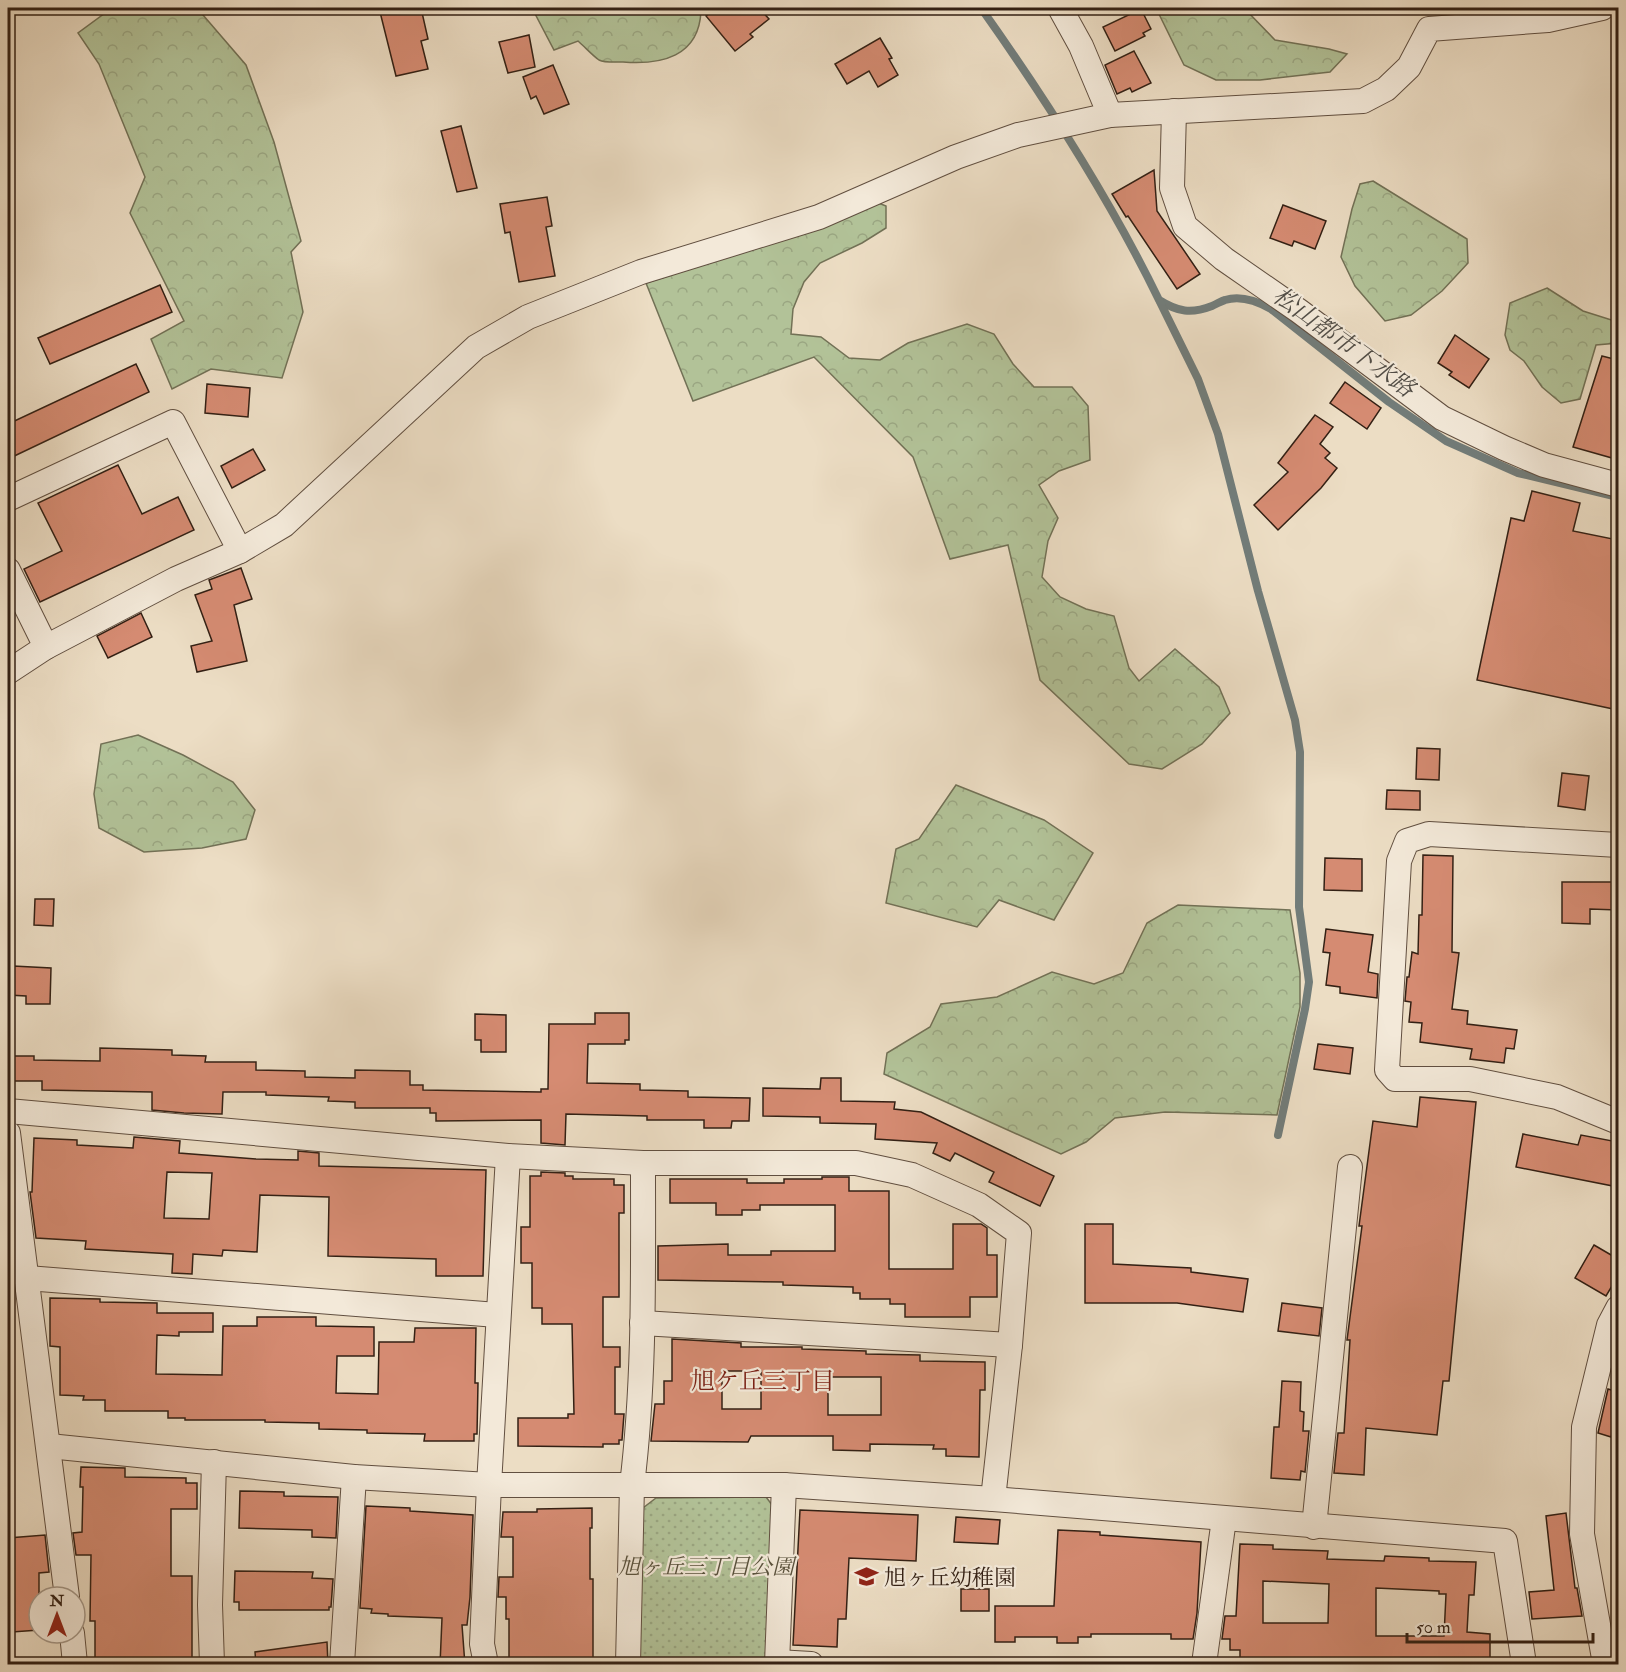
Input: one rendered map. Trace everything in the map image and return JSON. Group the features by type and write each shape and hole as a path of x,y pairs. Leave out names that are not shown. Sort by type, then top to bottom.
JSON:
{"street":[{"path":"1060,8 1081,46 1110,115"},
{"path":"8,672 46,647 176,579 240,551 284,525 476,347 528,317 641,272 819,217 966,153 1018,135 1110,115 1363,100 1386,89 1409,67 1429,29 1548,20 1602,8"},
{"path":"1174,111 1172,188 1175,197 1185,226 1224,259 1299,311 1442,418 1544,465 1618,485"},
{"path":"8,499 173,422 240,551"},
{"path":"8,570 46,647"},
{"path":"1618,845 1429,834 1407,841 1399,861 1387,1070 1395,1079 1470,1079 1557,1098 1618,1122"},
{"path":"8,1111 507,1156 643,1163 856,1163 912,1174 979,1205 1019,1233 1010,1345 993,1499"},
{"path":"8,1133 66,1585"},
{"path":"486,1665 482,1644 497,1315 507,1156"},
{"path":"628,1665 632,1485 642,1323 643,1163"},
{"path":"1314,1527 1350,1167"},
{"path":"27,1278 497,1315"},
{"path":"1605,1665 1582,1534 1584,1427 1609,1324 1618,1308"},
{"path":"642,1323 1010,1345"},
{"path":"49,1446 354,1477 489,1485 784,1485 993,1499 1505,1541 1524,1665"},
{"path":"212,1665 210,1605 214,1462"},
{"path":"342,1665 354,1477"},
{"path":"784,1485 777,1663 811,1665"},
{"path":"1204,1665 1224,1519"},
{"path":"73,1645 75,1665"}],"green space":[{"path":"112,8 197,8 246,65 274,142 301,241 291,252 303,312 282,378 211,369 172,389 151,339 184,321 130,213 145,177 99,64 78,33"},
{"path":"532,8 706,8 701,11 699,27 685,48 676,55 664,59 637,63 601,61 578,41 554,50"},
{"path":"1156,8 1244,8 1275,40 1347,54 1330,72 1260,80 1216,80 1184,65"},
{"path":"1373,181 1467,239 1468,263 1442,291 1411,315 1385,321 1355,286 1341,257 1360,184"},
{"path":"876,202 886,206 886,228 862,243 820,263 804,282 793,309 791,334 821,337 849,358 880,360 908,343 967,324 994,334 1013,364 1034,387 1072,387 1088,406 1090,460 1059,471 1039,485 1058,518 1048,541 1042,577 1060,597 1086,609 1114,616 1129,668 1139,681 1175,649 1219,687 1230,713 1202,744 1162,769 1129,764 1040,680 1008,545 950,559 913,457 814,357 693,401 646,283 821,227"},
{"path":"1547,288 1583,311 1618,322 1618,343 1596,345 1580,399 1561,403 1542,387 1524,361 1510,350 1505,335 1510,303"},
{"path":"138,735 183,755 233,782 255,810 246,839 202,848 144,852 99,828 94,794 101,744"},
{"path":"956,785 1044,820 1093,853 1054,920 999,900 977,927 886,903 896,849 919,839"},
{"path":"1178,905 1290,910 1300,973 1300,1007 1277,1115 1165,1112 1115,1118 1086,1142 1061,1154 884,1074 887,1053 930,1027 941,1004 997,997 1052,972 1094,984 1123,973 1147,923"},
{"name":"旭ヶ丘三丁目公園","path":"766,1497 776,1510 769,1664 637,1664 639,1511 656,1498"}],"building":[{"path":"379,8 421,8 428,39 421,41 428,69 396,76"},
{"path":"717,8 759,8 769,19 750,34 753,37 735,51 706,16"},
{"path":"1141,9 1151,29 1143,33 1145,36 1115,51 1103,27"},
{"path":"529,35 535,67 508,73 499,42"},
{"path":"880,38 892,58 889,59 898,75 878,87 869,71 847,84 835,64"},
{"path":"1134,51 1151,83 1132,92 1130,88 1117,94 1105,65"},
{"path":"553,65 569,104 544,114 536,96 531,99 523,77"},
{"path":"461,126 477,188 457,192 441,131"},
{"path":"1154,170 1157,211 1200,274 1177,289 1112,194"},
{"path":"547,197 552,226 546,227 555,276 519,282 510,232 505,233 500,204"},
{"path":"1283,205 1326,221 1315,249 1294,241 1292,246 1270,238"},
{"path":"160,285 172,312 50,364 38,338"},
{"path":"1455,335 1489,359 1469,388 1449,375 1452,372 1438,363"},
{"path":"1602,356 1618,360 1618,436 1612,458 1573,447"},
{"path":"136,364 149,392 8,459 8,424"},
{"path":"1345,382 1381,408 1367,429 1330,403"},
{"path":"207,384 250,388 248,417 205,413"},
{"path":"1315,415 1333,427 1320,444 1330,453 1325,458 1337,468 1321,488 1278,530 1254,505 1288,472 1278,463"},
{"path":"253,449 265,470 232,488 221,466"},
{"path":"118,465 142,514 178,497 194,530 40,602 24,569 62,551 38,503"},
{"path":"1532,491 1580,503 1573,531 1618,540 1618,710 1477,680 1511,518 1524,521"},
{"path":"241,568 252,599 234,605 247,661 197,672 191,646 212,641 195,595 212,589 209,580"},
{"path":"141,613 152,637 108,658 97,636"},
{"path":"1417,748 1440,749 1439,780 1416,779"},
{"path":"1562,773 1589,776 1585,810 1558,806"},
{"path":"1387,790 1420,791 1420,810 1386,809"},
{"path":"1423,855 1453,856 1452,952 1459,953 1452,1009 1468,1011 1467,1024 1517,1030 1514,1049 1506,1048 1504,1063 1470,1059 1472,1049 1420,1042 1422,1023 1409,1022 1411,1002 1405,1001 1407,977 1409,977 1412,952 1418,954 1419,915 1422,915"},
{"path":"1325,858 1362,859 1362,891 1324,890"},
{"path":"1562,882 1618,882 1618,910 1590,909 1590,924 1562,923"},
{"path":"35,899 54,899 53,926 34,925"},
{"path":"1326,929 1373,935 1368,972 1378,974 1377,998 1340,993 1340,987 1326,985 1330,953 1323,952"},
{"path":"13,966 51,968 50,1004 26,1004 26,996 8,995 8,973 13,973"},
{"path":"595,1013 629,1013 629,1040 625,1040 625,1044 588,1044 587,1083 640,1084 640,1090 688,1091 688,1097 750,1098 749,1121 732,1121 731,1128 704,1128 704,1120 647,1120 647,1116 566,1114 565,1145 541,1143 541,1120 436,1121 436,1113 430,1113 430,1108 355,1108 355,1102 328,1101 329,1097 266,1095 266,1092 223,1092 222,1114 184,1113 152,1110 152,1092 42,1090 42,1081 8,1081 8,1056 34,1056 34,1060 100,1061 100,1048 172,1050 172,1055 206,1056 205,1062 256,1062 256,1070 305,1071 305,1077 355,1078 355,1070 410,1071 410,1085 423,1085 423,1090 541,1092 541,1089 548,1089 549,1024 595,1024"},
{"path":"475,1014 506,1015 506,1052 481,1052 481,1040 475,1040"},
{"path":"1318,1044 1353,1048 1350,1074 1314,1069"},
{"path":"821,1078 841,1078 841,1101 895,1102 894,1109 921,1112 1054,1176 1040,1206 989,1182 994,1172 955,1153 950,1161 933,1153 937,1143 875,1139 876,1124 820,1123 820,1117 763,1116 763,1088 820,1089"},
{"path":"1420,1097 1476,1102 1449,1381 1443,1381 1437,1435 1366,1428 1364,1475 1334,1473 1338,1433 1344,1433 1350,1340 1347,1340 1373,1121 1417,1127"},
{"path":"1523,1134 1578,1145 1581,1135 1618,1142 1618,1187 1516,1167"},
{"path":"134,1137 180,1141 179,1153 298,1160 298,1151 319,1153 319,1166 486,1170 483,1276 436,1276 436,1259 328,1256 329,1197 260,1195 257,1252 223,1250 222,1256 193,1254 192,1274 172,1273 173,1254 85,1249 86,1241 36,1238 30,1192 32,1192 34,1138 77,1140 77,1145 133,1148","holes":["167,1172 212,1173 209,1219 164,1218"]},
{"path":"541,1172 565,1173 565,1176 573,1176 573,1179 614,1179 614,1185 624,1185 624,1213 619,1213 619,1297 603,1297 603,1347 620,1347 620,1367 615,1367 615,1414 624,1414 622,1440 619,1440 619,1444 603,1444 603,1447 518,1446 518,1418 568,1418 568,1414 574,1414 572,1324 542,1324 542,1308 532,1308 532,1263 521,1263 521,1227 530,1227 530,1176 541,1176"},
{"path":"822,1177 849,1177 849,1191 889,1191 889,1269 953,1269 953,1224 981,1224 987,1228 987,1255 997,1255 997,1297 970,1297 970,1317 905,1317 905,1304 890,1304 890,1299 860,1299 860,1293 853,1293 853,1287 783,1285 783,1282 658,1280 658,1246 728,1244 728,1255 771,1255 771,1251 835,1251 835,1205 760,1205 760,1210 742,1210 742,1215 716,1215 716,1203 670,1203 670,1179 747,1179 747,1183 784,1183 784,1179 822,1179"},
{"path":"1085,1224 1113,1224 1113,1264 1191,1268 1191,1272 1248,1279 1243,1312 1177,1303 1085,1303"},
{"path":"1594,1245 1618,1259 1618,1276 1606,1296 1575,1278"},
{"path":"50,1298 157,1303 157,1313 213,1313 213,1332 179,1332 179,1336 157,1335 156,1374 222,1375 223,1326 257,1326 257,1317 316,1317 316,1326 374,1327 374,1356 337,1356 336,1393 378,1394 379,1342 414,1342 415,1328 476,1328 477,1434 474,1434 474,1441 424,1441 425,1434 319,1429 319,1423 185,1420 185,1418 168,1418 168,1411 105,1411 105,1400 83,1400 84,1396 60,1395 60,1347 50,1346"},
{"path":"1282,1303 1322,1308 1319,1336 1278,1331"},
{"path":"672,1339 741,1343 741,1347 802,1347 802,1349 866,1351 866,1354 920,1355 920,1361 985,1362 985,1390 980,1390 979,1457 946,1456 946,1449 933,1449 934,1445 870,1444 870,1451 833,1450 833,1436 751,1436 748,1442 651,1441 655,1404 664,1404 664,1381 672,1381","holes":["722,1371 761,1371 761,1409 722,1409","828,1377 881,1377 881,1415 828,1415"]},
{"path":"1282,1381 1301,1382 1300,1411 1304,1412 1303,1431 1309,1431 1305,1472 1301,1471 1300,1480 1271,1478 1274,1427 1279,1427"},
{"path":"1608,1389 1618,1392 1618,1425 1615,1424 1611,1437 1598,1433"},
{"path":"81,1467 125,1468 125,1477 186,1478 186,1483 197,1483 197,1509 171,1509 171,1576 192,1576 192,1665 95,1665 95,1621 90,1621 91,1555 76,1555 73,1533 82,1532"},
{"path":"240,1491 284,1492 284,1496 338,1497 336,1538 312,1537 312,1530 239,1528"},
{"path":"366,1506 473,1515 470,1597 467,1625 462,1625 465,1665 440,1665 442,1618 388,1616 388,1614 371,1613 372,1609 360,1608"},
{"path":"592,1508 590,1579 593,1579 593,1665 509,1665 509,1619 506,1619 506,1597 498,1597 499,1577 513,1577 513,1537 501,1537 503,1512"},
{"path":"800,1510 918,1515 916,1561 849,1558 846,1619 838,1619 837,1647 793,1645"},
{"path":"1566,1513 1575,1588 1577,1588 1582,1616 1532,1619 1529,1592 1554,1590 1546,1516"},
{"path":"956,1517 1000,1520 998,1544 954,1542"},
{"path":"1058,1530 1201,1542 1197,1613 1193,1639 1171,1639 1171,1634 1091,1634 1091,1637 1078,1637 1078,1643 1057,1643 1057,1637 1015,1637 1015,1642 995,1642 995,1606 1054,1606"},
{"path":"45,1535 49,1572 39,1573 39,1585 27,1585 27,1631 12,1632 8,1588 8,1538"},
{"path":"1240,1544 1273,1545 1273,1549 1328,1551 1327,1559 1384,1561 1385,1556 1429,1558 1429,1561 1476,1562 1474,1595 1469,1595 1467,1632 1490,1634 1490,1662 1349,1665 1349,1658 1240,1659 1240,1650 1230,1650 1230,1639 1222,1639 1225,1616 1236,1616","holes":["1263,1581 1329,1584 1328,1623 1263,1623","1376,1588 1439,1591 1439,1594 1446,1594 1444,1636 1376,1636"]},
{"path":"235,1571 313,1572 312,1578 333,1579 331,1607 329,1610 239,1610 239,1602 234,1602"},
{"path":"961,1589 989,1589 989,1611 961,1611"},
{"path":"327,1642 328,1665 256,1665 255,1652"}],"waterway":[{"name":"松山都市下水路","path":"981,8 1030,78 1076,150 1159,300 1172,307 1191,311 1204,309 1223,300 1231,299 1249,300 1260,304 1271,309 1389,402 1446,441 1518,473 1618,497"},
{"path":"1160,302 1198,379 1218,434 1258,591 1295,720 1300,752 1299,907 1309,982 1278,1135"}],"place":[{"name":"旭ヶ丘幼稚園","path":"866,1577"}],"district":[{"name":"旭ケ丘三丁目","path":"763,1381"}]}
